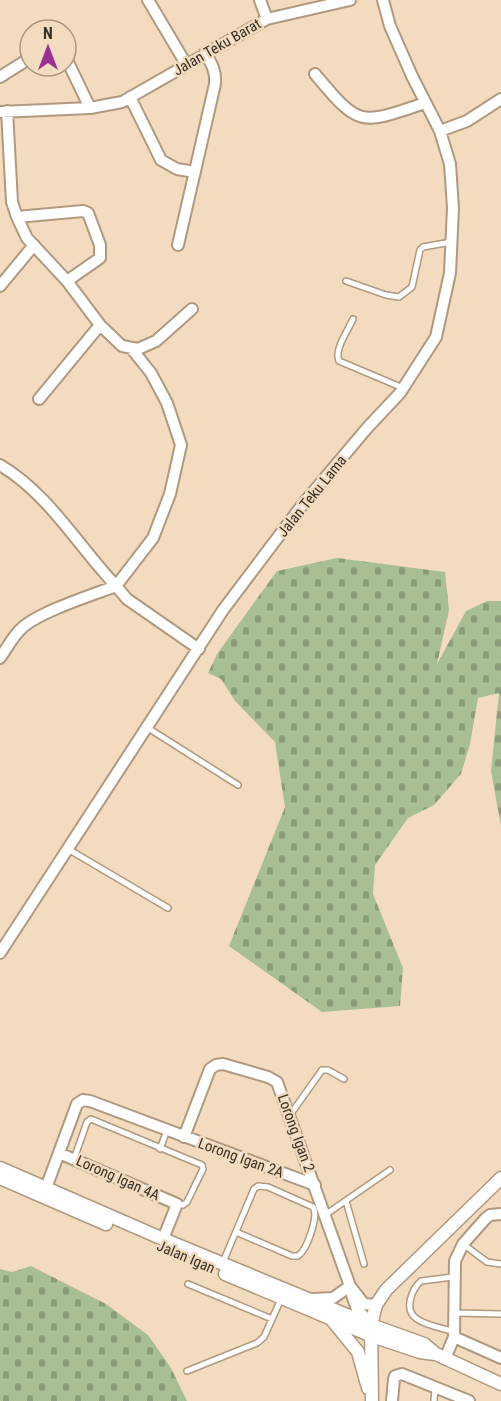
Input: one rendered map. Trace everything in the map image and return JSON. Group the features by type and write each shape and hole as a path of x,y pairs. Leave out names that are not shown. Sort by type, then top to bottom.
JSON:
{"street":[{"path":"148,0 186,64"},
{"path":"260,0 267,19"},
{"name":"Jalan Teku Barat","path":"3,112 107,106 130,97 267,19 350,0"},
{"name":"Jalan Teku Lama","path":"0,953 223,610 303,504 404,388 436,337 450,273 453,242 450,164 440,131 390,26 384,0"},
{"path":"178,245 216,75 205,53"},
{"path":"0,77 18,66"},
{"path":"315,74 339,103 358,117 385,117 425,103"},
{"path":"76,78 90,108"},
{"path":"130,97 161,160 177,170 195,172"},
{"path":"440,131 467,121 501,99"},
{"path":"3,112 12,202 17,217 27,238 67,281 100,325 122,345 138,349 156,341 192,309"},
{"path":"17,217 83,211 88,213 100,245 100,258 67,281"},
{"path":"0,286 34,245"},
{"path":"39,399 100,325"},
{"path":"0,658 22,628 34,620 116,586 153,538 170,494 181,445 167,403 151,373 131,348"},
{"path":"0,465 21,478 42,497 127,599 199,649"},
{"name":"Lorong Igan 2","path":"184,1137 210,1069 216,1065 223,1064 268,1077 277,1082 350,1286"},
{"name":"Lorong Igan 2A","path":"59,1153 77,1104 83,1100 315,1185"},
{"path":"46,1188 59,1153"},
{"name":"Lorong Igan 4A","path":"59,1153 177,1204"},
{"name":"Jalan Igan","path":"0,1168 309,1299 372,1330"},
{"name":"Jalan Igan","path":"0,1178 281,1298 328,1317 372,1330"},
{"path":"372,1401 372,1330 376,1305 386,1290 501,1178"},
{"path":"163,1239 177,1204"},
{"path":"441,1357 454,1334 454,1264 463,1244 486,1218 490,1215 501,1214"},
{"path":"448,1231 463,1244"},
{"path":"350,1286 364,1304 376,1305"},
{"path":"309,1299 333,1298 350,1286"},
{"path":"350,1286 357,1309 372,1330 402,1346 441,1357 501,1384"},
{"path":"328,1317 358,1352 372,1401"},
{"path":"372,1330 424,1344 441,1357"},
{"path":"454,1334 501,1359"},
{"path":"373,1369 381,1354 386,1350 402,1346"},
{"path":"392,1401 394,1379 398,1374 435,1387 447,1396 469,1401"}],"lane":[{"path":"346,281 386,295 399,297 412,287 420,250 423,247 453,242"},
{"path":"353,319 338,350 339,361 404,388"},
{"path":"148,728 238,785"},
{"path":"68,849 168,908"},
{"path":"290,1115 322,1070 328,1070 344,1079"},
{"path":"74,1159 87,1122 91,1119 202,1165 187,1202 183,1205 177,1204"},
{"path":"160,1149 167,1130"},
{"path":"325,1215 390,1170"},
{"path":"222,1264 254,1189 261,1185 313,1207 316,1213 303,1250 298,1256 292,1256 236,1232"},
{"path":"346,1201 364,1264"},
{"path":"463,1244 487,1262 501,1264"},
{"path":"453,1277 422,1281 411,1294 410,1301 412,1312 417,1320 454,1334"},
{"path":"188,1284 272,1319"},
{"path":"187,1371 258,1343 264,1337 281,1298"},
{"path":"453,1313 501,1314"},
{"path":"435,1387 435,1401"}],"green space":[{"path":"337,558 445,572 449,610 437,664 466,611 487,601 501,601 501,826 491,771 499,693 478,698 470,744 461,774 434,805 408,818 375,865 373,894 403,968 400,1006 322,1012 229,946 285,807 275,742 235,701 221,679 208,673 217,654 277,571"},
{"path":"31,1266 106,1304 148,1335 171,1368 187,1401 0,1401 0,1269 12,1272"}]}
